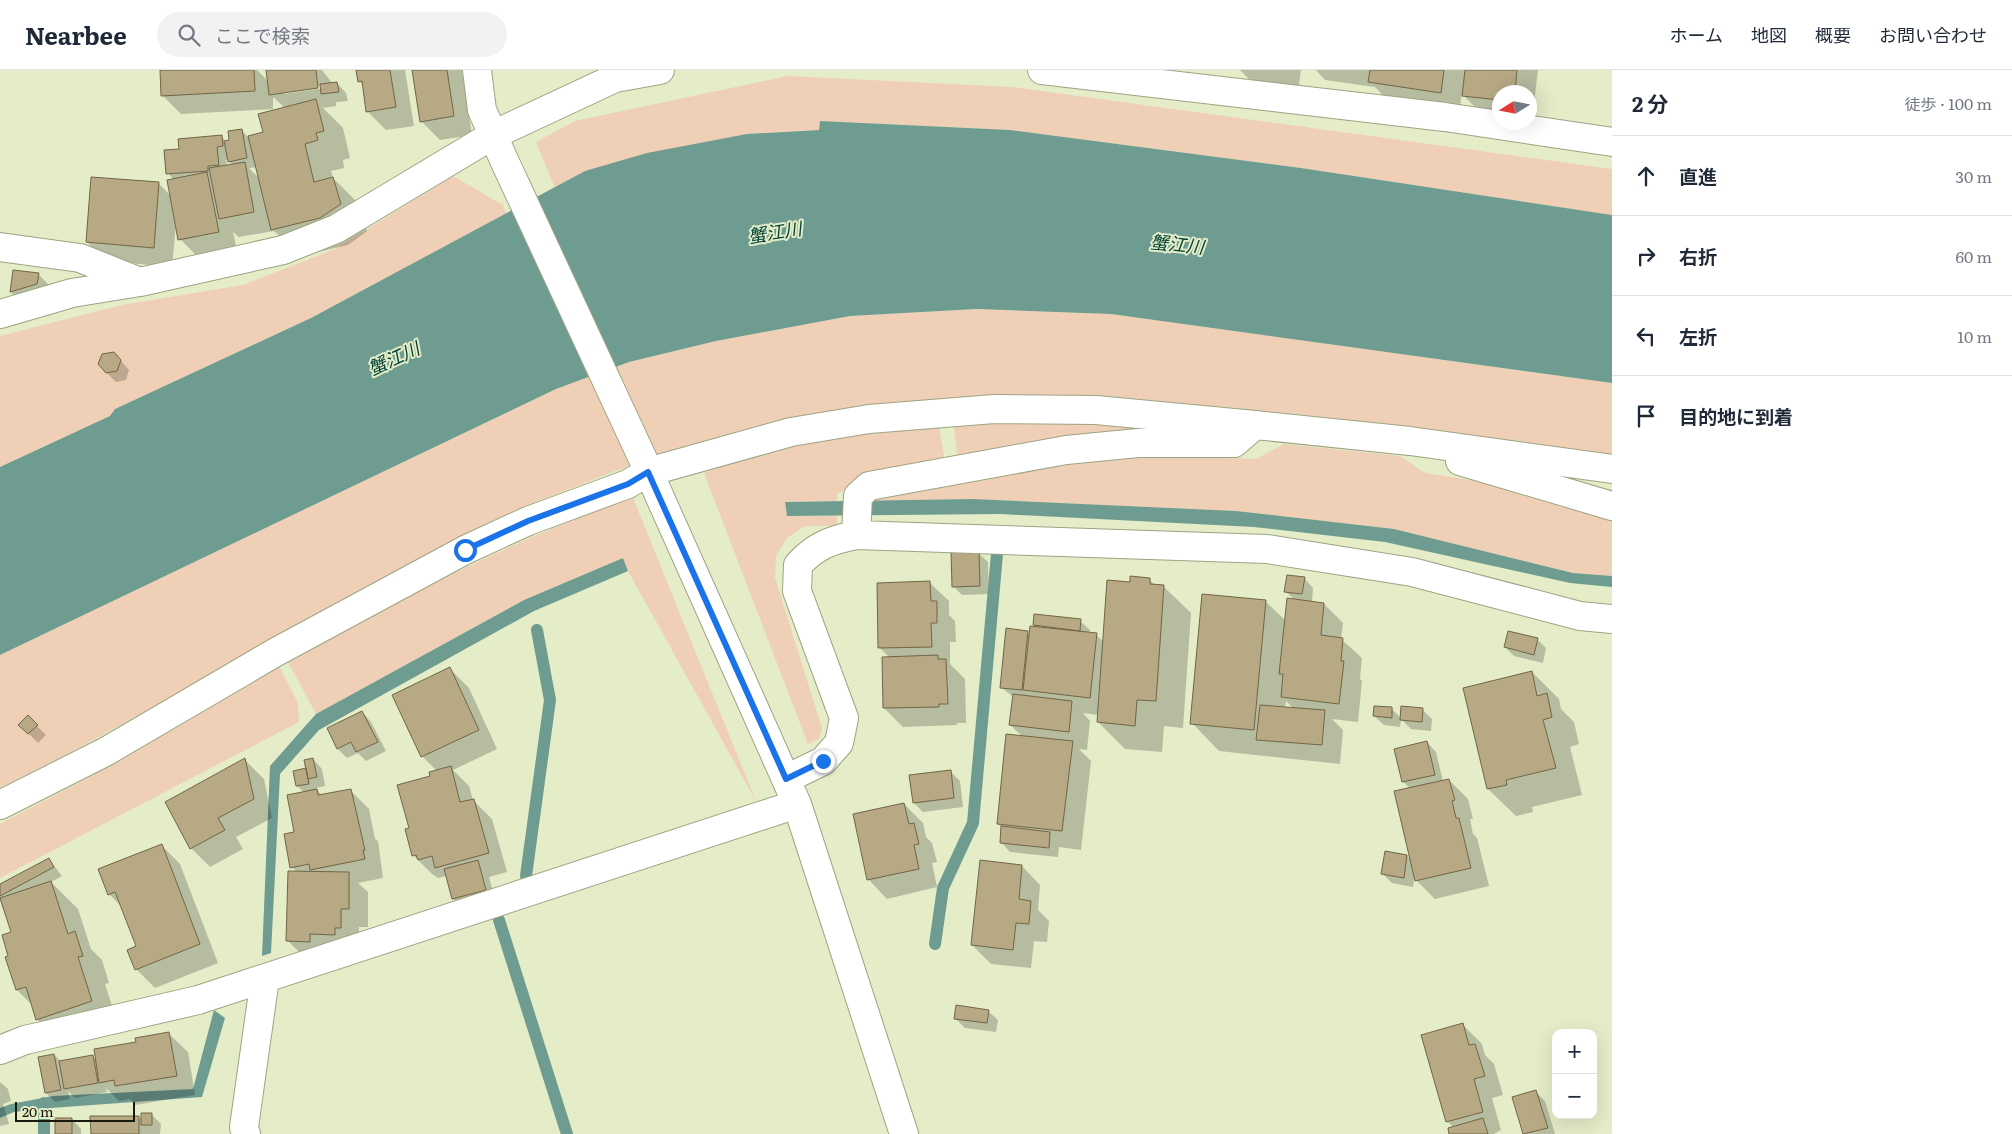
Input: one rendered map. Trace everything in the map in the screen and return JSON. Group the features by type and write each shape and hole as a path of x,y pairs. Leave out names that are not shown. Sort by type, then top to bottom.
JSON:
{"street":[{"path":"477,70 482,110 645,464 797,804 904,1134"},
{"path":"0,314 72,293 140,282 283,250 336,229 493,135 615,78 660,70"},
{"path":"1042,70 1445,117 1612,142"},
{"path":"0,247 80,258 140,282"},
{"path":"0,805 105,752 276,652 465,550 528,521 628,484 645,464 791,432 869,419 994,409 1096,410 1410,441 1612,469"},
{"path":"786,779 823,761 839,743 844,718 797,591 798,565 811,551 832,540 857,518 869,486 1066,450 1138,443 1234,443 1255,425"},
{"path":"1410,441 1470,466 1612,506"},
{"path":"857,518 1267,549 1412,572 1580,616 1612,619"},
{"path":"0,1050 26,1040 198,1000 797,804"},
{"path":"246,1134 244,1127 265,978"}],"shaded area":[{"path":"788,76 1012,87 1612,169 1612,215 1301,168 1010,130 820,121 820,130 747,134 585,171 555,188 536,142 575,121"},
{"path":"453,176 503,205 506,214 311,318 115,409 111,416 0,467 0,336 122,305 243,285 335,249"},
{"path":"976,309 1111,314 1612,383 1612,460 1081,400 668,454 615,471 533,503 453,542 0,791 0,655 556,389 629,362 716,341 850,316"},
{"path":"953,421 1055,422 1183,428 958,460"},
{"path":"939,425 945,463 864,478 837,494 837,501 785,502 787,516 837,516 837,526 805,526 787,538 776,556 775,578 822,728 819,739 808,744 704,473 761,453 843,435"},
{"path":"1284,444 1400,456 1425,473 1515,487 1612,515 1612,576 1573,573 1394,529 1236,511 973,499 876,501 876,495 1061,460 1141,455 1256,459"},
{"path":"633,498 756,801 628,571 623,558 524,600 316,714 287,660 414,593 500,551 588,514"},
{"path":"278,664 298,703 299,722 0,878 0,824 86,779"}],"water":[{"name":"蟹江川","path":"820,121 1010,130 1301,168 1612,215 1612,383 1111,314 976,309 850,316 716,341 629,362 556,389 0,655 0,467 110,416 115,409 311,318 585,171 647,153 747,134 819,130"},
{"path":"973,499 1236,511 1394,529 1573,573 1612,576 1612,587 1570,583 1385,542 1254,527 1000,514 787,516 785,502"},
{"path":"623,558 628,571 534,611 319,730 280,774 271,953 262,956 270,766 316,714 524,600"},
{"path":"214,1010 225,1018 202,1097 51,1108 14,1112 0,1118 0,1108 53,1096 193,1089"}],"building":[{"path":"160,70 254,70 255,91 161,96"},
{"path":"266,70 316,70 318,88 269,95"},
{"path":"356,70 390,70 396,107 366,112 362,81 358,82"},
{"path":"412,70 447,70 454,116 420,122"},
{"path":"1370,70 1444,70 1441,93 1368,82"},
{"path":"1465,70 1517,70 1516,85 1492,85 1492,99 1462,96"},
{"path":"337,82 339,92 321,94 320,84"},
{"path":"316,99 324,131 316,133 318,140 305,144 314,182 333,177 341,204 320,218 271,230 248,136 263,132 258,114"},
{"path":"242,129 247,158 228,162 224,141 229,140 228,131"},
{"path":"222,135 223,146 217,147 219,165 208,166 208,171 166,174 164,150 179,149 178,139"},
{"path":"245,162 254,212 219,219 209,168"},
{"path":"207,172 219,232 178,240 167,180"},
{"path":"91,177 159,182 154,248 86,242"},
{"path":"13,270 39,273 37,284 10,292"},
{"path":"114,352 121,360 117,371 106,373 98,364 102,354"},
{"path":"979,551 980,586 952,587 951,552"},
{"path":"1287,575 1305,577 1302,594 1284,592"},
{"path":"1130,576 1150,578 1150,584 1164,585 1156,701 1137,700 1135,726 1097,722 1107,580 1130,582"},
{"path":"930,581 931,601 937,601 937,623 931,623 932,647 878,648 877,583"},
{"path":"1202,594 1266,600 1254,730 1190,724"},
{"path":"1287,598 1324,603 1321,635 1343,638 1341,661 1344,661 1339,704 1281,697 1283,674 1279,674"},
{"path":"1034,614 1081,619 1080,631 1033,625"},
{"path":"1030,626 1097,633 1090,698 1023,690"},
{"path":"1006,628 1028,631 1022,690 1000,688"},
{"path":"1508,631 1538,638 1534,655 1504,647"},
{"path":"938,655 938,659 946,659 948,704 939,704 939,707 883,708 882,657"},
{"path":"450,667 479,730 421,757 392,695"},
{"path":"1532,671 1537,696 1547,693 1552,717 1543,720 1556,768 1506,780 1507,785 1487,789 1463,688"},
{"path":"1013,694 1072,701 1069,732 1009,725"},
{"path":"1260,705 1325,710 1322,745 1256,740"},
{"path":"1374,706 1392,707 1392,718 1373,716"},
{"path":"1401,706 1423,708 1422,722 1400,720"},
{"path":"362,711 378,742 356,752 351,742 337,749 327,728"},
{"path":"28,715 38,725 28,734 18,725"},
{"path":"1006,734 1073,741 1062,831 997,824"},
{"path":"1427,741 1435,775 1402,782 1394,749"},
{"path":"245,758 254,799 218,818 225,830 190,849 165,802"},
{"path":"313,758 317,777 308,779 304,760"},
{"path":"451,766 460,802 474,799 489,853 435,868 432,856 418,860 416,855 412,856 405,829 409,828 397,785 430,776 429,772"},
{"path":"306,768 309,784 296,786 293,771"},
{"path":"951,770 954,798 913,803 909,775"},
{"path":"1449,779 1455,800 1452,801 1456,818 1459,818 1471,868 1415,881 1394,791"},
{"path":"317,789 318,795 351,789 365,850 363,850 365,859 310,870 309,864 290,868 284,834 294,832 287,795"},
{"path":"904,803 909,824 914,823 919,844 914,845 919,869 867,880 853,814"},
{"path":"1001,826 1050,832 1049,848 1000,843"},
{"path":"162,844 200,944 135,970 127,950 136,946 115,892 108,895 98,869"},
{"path":"1385,851 1407,855 1404,878 1381,874"},
{"path":"49,858 54,867 0,896 0,884"},
{"path":"478,860 486,890 452,899 444,869"},
{"path":"980,860 1022,865 1019,899 1031,901 1029,924 1016,923 1013,950 971,945"},
{"path":"288,871 349,872 349,909 341,909 341,928 335,928 335,935 310,934 310,942 286,941"},
{"path":"51,881 68,934 75,931 83,956 78,957 92,1001 36,1020 26,987 16,990 5,957 8,956 2,935 11,932 0,898"},
{"path":"956,1005 989,1010 987,1023 954,1019"},
{"path":"1463,1023 1469,1045 1475,1044 1485,1076 1474,1079 1483,1112 1446,1122 1421,1035"},
{"path":"169,1032 177,1076 115,1086 114,1080 99,1083 94,1049 136,1042 135,1038"},
{"path":"54,1054 61,1090 45,1093 38,1057"},
{"path":"93,1055 98,1083 64,1089 59,1061"},
{"path":"1536,1090 1548,1128 1523,1134 1512,1097"},
{"path":"141,1113 152,1113 152,1125 141,1125"},
{"path":"90,1116 139,1116 139,1134 91,1134"},
{"path":"55,1118 72,1118 72,1134 55,1134"},
{"path":"1483,1118 1488,1134 1449,1134 1448,1128"}],"waterway":[{"path":"935,944 943,888 973,823 997,554"},
{"path":"526,876 550,700 537,630"},
{"path":"499,920 567,1134"},
{"path":"44,1103 44,1134"}],"route":[{"path":"465,550 528,521 628,484 648,472 786,779 823,761"}]}
